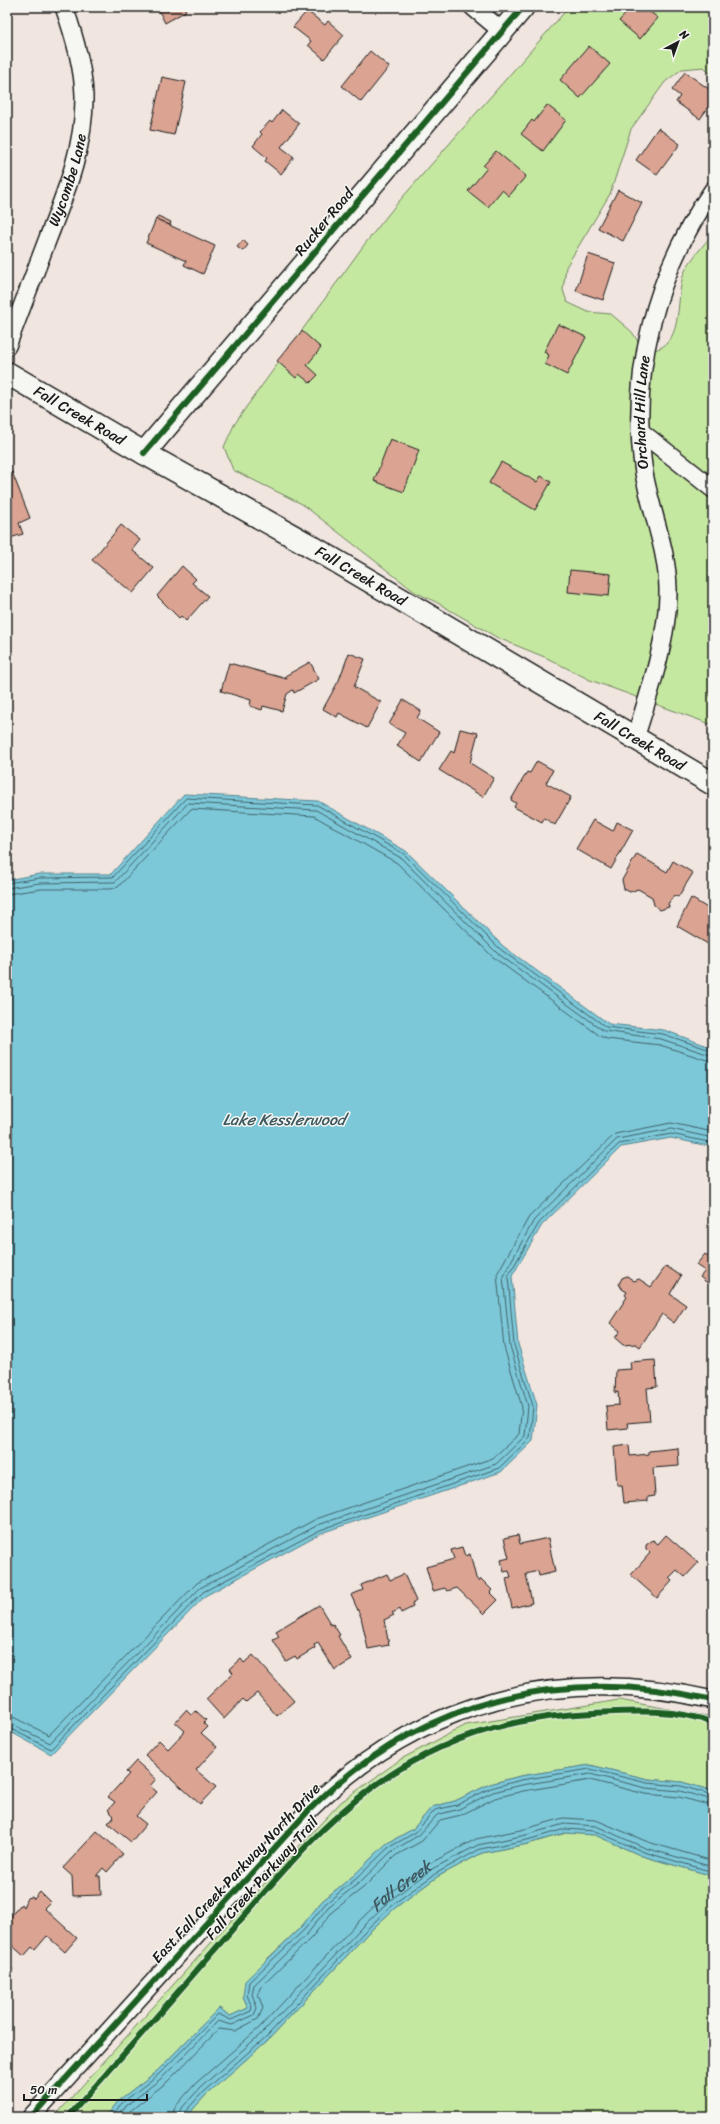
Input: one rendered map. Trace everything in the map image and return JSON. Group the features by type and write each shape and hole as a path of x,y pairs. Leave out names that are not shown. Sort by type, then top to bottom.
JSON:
{"main road":[{"name":"Rucker Road","path":"144,453 524,7"},
{"name":"Fall Creek Road","path":"7,373 144,453 309,545 713,784"}],"street":[{"name":"Wycombe Lane","path":"7,346 67,188 80,145 83,125 83,80 75,40 64,7"},
{"path":"473,7 503,32"},
{"name":"Orchard Hill Lane","path":"635,738 648,700 662,642 668,588 662,542 645,476 640,431 640,402 643,364 658,298 678,249 696,215 713,190"},
{"path":"640,431 713,489"},
{"name":"East Fall Creek Parkway North Drive","path":"31,2117 310,1809 350,1774 387,1748 420,1729 454,1714 498,1700 542,1690 588,1686 633,1687 686,1694 713,1700"}],"green space":[{"path":"569,7 713,7 713,76 704,67 682,69 665,82 631,129 610,194 566,267 563,290 567,302 588,312 611,314 632,332 644,351 658,349 667,343 673,334 681,284 686,268 713,233 713,727 710,724 590,680 547,658 498,638 436,602 415,592 302,504 233,470 224,447 234,425 247,406 364,245 395,206"},
{"path":"619,1700 713,1717 713,1791 682,1782 648,1779 590,1765 520,1776 490,1784 455,1801 432,1807 413,1829 386,1844 353,1876 322,1901 301,1927 266,1960 243,1996 248,2008 230,2016 219,2008 157,2071 119,2100 106,2117 54,2117 274,1873 341,1802 401,1759 466,1725"},
{"path":"566,1833 595,1835 642,1856 713,1876 713,2117 186,2117 206,2095 269,2039 368,1933 395,1908 437,1877 482,1853 528,1844"}],"water":[{"name":"Lake Kesslerwood","path":"184,794 318,801 406,851 503,946 609,1024 664,1030 713,1048 713,1147 671,1138 621,1147 542,1225 512,1276 518,1344 537,1405 533,1441 501,1472 321,1533 205,1596 51,1754 7,1730 7,880 39,874 111,874"},
{"name":"Fall Creek","path":"590,1765 648,1779 682,1782 713,1791 713,1876 642,1856 595,1835 565,1833 528,1844 482,1853 437,1877 395,1908 368,1933 269,2039 206,2095 186,2117 106,2117 119,2100 157,2071 219,2008 230,2016 248,2008 243,1996 245,1981 301,1927 322,1901 353,1876 386,1844 413,1829 432,1807 455,1801 490,1784 520,1776"}],"building":[{"path":"157,7 184,7 186,11 165,23"},
{"path":"632,7 644,7 658,18 640,39 619,21"},
{"path":"307,11 325,25 328,21 344,35 324,59 308,45 311,41 293,27"},
{"path":"589,46 610,64 580,98 560,80"},
{"path":"713,48 713,61 709,60"},
{"path":"370,51 389,67 361,102 342,86"},
{"path":"685,72 713,92 713,101 700,119 676,102 680,96 672,90"},
{"path":"162,77 186,82 174,135 150,130"},
{"path":"547,105 566,120 543,151 521,134 532,120 534,122"},
{"path":"282,110 299,124 281,147 294,157 281,174 265,161 267,158 253,146 262,134 260,132 270,121 272,123"},
{"path":"658,128 680,144 657,175 636,160"},
{"path":"496,151 526,176 509,196 502,190 488,207 468,191 487,168 483,166"},
{"path":"618,190 642,203 623,241 598,228"},
{"path":"158,216 171,222 170,225 156,219"},
{"path":"156,219 215,246 203,274 184,265 186,261 146,243"},
{"path":"243,240 248,245 243,251 237,247"},
{"path":"588,254 615,263 603,300 576,291"},
{"path":"558,324 586,337 567,375 545,364 549,355 544,352"},
{"path":"302,331 321,348 307,365 318,375 310,383 299,374 296,378 277,361"},
{"path":"390,439 419,450 404,492 374,481"},
{"path":"501,462 537,482 541,476 551,482 535,510 489,483"},
{"path":"12,472 30,518 19,523 23,534 10,538 7,530 7,474"},
{"path":"121,525 140,540 132,550 154,568 133,593 92,560"},
{"path":"182,566 196,579 192,583 208,596 186,621 181,616 179,618 157,596"},
{"path":"570,570 611,574 609,596 568,592"},
{"path":"349,653 365,659 354,687 381,702 367,728 339,713 337,717 323,709 339,680"},
{"path":"310,662 319,679 294,693 293,690 287,694 282,711 263,706 262,710 250,706 251,700 221,691 229,663 287,679 285,676"},
{"path":"403,700 421,711 417,718 439,732 421,762 397,746 405,733 389,724"},
{"path":"460,729 478,733 470,763 494,778 483,797 439,770 451,751 454,753"},
{"path":"537,761 553,770 546,783 571,797 555,825 544,818 542,822 514,807 516,803 511,800 527,772 530,773"},
{"path":"593,820 613,831 617,822 633,830 611,869 576,849"},
{"path":"637,854 667,872 673,861 693,873 678,897 674,895 668,904 669,907 660,910 654,905 652,897 638,889 630,892 624,889 622,880"},
{"path":"691,898 709,909 707,913 713,917 713,947 677,926"},
{"path":"713,1252 713,1284 711,1286 700,1277 705,1271 696,1265 705,1254 709,1257"},
{"path":"666,1266 681,1276 670,1294 686,1305 674,1323 662,1314 640,1347 636,1344 623,1345 615,1338 620,1331 610,1323 627,1297 625,1295 627,1292 622,1289 619,1284 622,1278 627,1276 634,1281 639,1279 651,1287"},
{"path":"655,1360 657,1387 647,1388 650,1421 627,1423 628,1428 608,1430 606,1406 619,1405 618,1392 615,1393 616,1370 631,1369 630,1362"},
{"path":"629,1445 630,1456 649,1454 649,1451 678,1448 679,1466 653,1468 655,1496 648,1497 648,1501 624,1503 622,1485 617,1485 614,1447"},
{"path":"518,1535 520,1544 548,1538 555,1572 539,1576 538,1571 526,1574 532,1603 512,1608 506,1578 511,1577 509,1571 504,1572 501,1560 509,1558 504,1538"},
{"path":"666,1535 698,1563 685,1577 677,1570 669,1578 672,1581 657,1598 631,1575 650,1553 646,1549 646,1545 653,1540 658,1544"},
{"path":"462,1547 465,1556 470,1554 476,1578 479,1582 481,1579 492,1590 490,1592 498,1600 484,1614 457,1588 447,1591 445,1588 433,1591 426,1567 454,1559 451,1550"},
{"path":"387,1574 390,1580 404,1574 416,1601 412,1604 413,1607 401,1613 400,1609 392,1613 394,1615 384,1620 389,1645 368,1649 361,1617 351,1595 363,1590 361,1585"},
{"path":"319,1605 331,1625 333,1624 340,1635 338,1636 352,1660 335,1670 318,1643 314,1645 315,1648 297,1659 295,1656 286,1661 273,1640 279,1637 276,1631"},
{"path":"253,1655 294,1701 277,1716 257,1693 246,1702 243,1699 224,1719 206,1699 233,1673 230,1669 241,1659 244,1663"},
{"path":"186,1710 191,1715 196,1711 206,1720 203,1723 207,1727 201,1733 217,1747 196,1770 216,1787 200,1804 145,1755 159,1740 168,1749 185,1731 175,1722"},
{"path":"136,1761 156,1779 150,1786 157,1792 136,1816 146,1824 131,1842 108,1823 114,1816 108,1810 115,1802 108,1797 129,1774 126,1772"},
{"path":"97,1831 123,1854 107,1872 103,1868 97,1875 100,1876 101,1895 73,1896 72,1876 63,1868"},
{"path":"40,1892 50,1902 44,1908 77,1938 65,1952 47,1936 35,1950 32,1947 24,1956 7,1941 7,1916 9,1918 21,1904 23,1907 27,1898 32,1897 34,1899"},
{"path":"7,1964 13,1969 7,1976"}],"cycle path":[{"path":"144,453 523,7"},
{"name":"Fall Creek Parkway Trail","path":"31,2117 310,1809 353,1771 399,1741 446,1717 496,1700 548,1690 602,1687 657,1690 713,1700"},
{"name":"Fall Creek Parkway Trail","path":"68,2117 312,1840 352,1803 398,1770 450,1743 477,1733 534,1719 593,1713 654,1712 684,1715 713,1723"}]}
